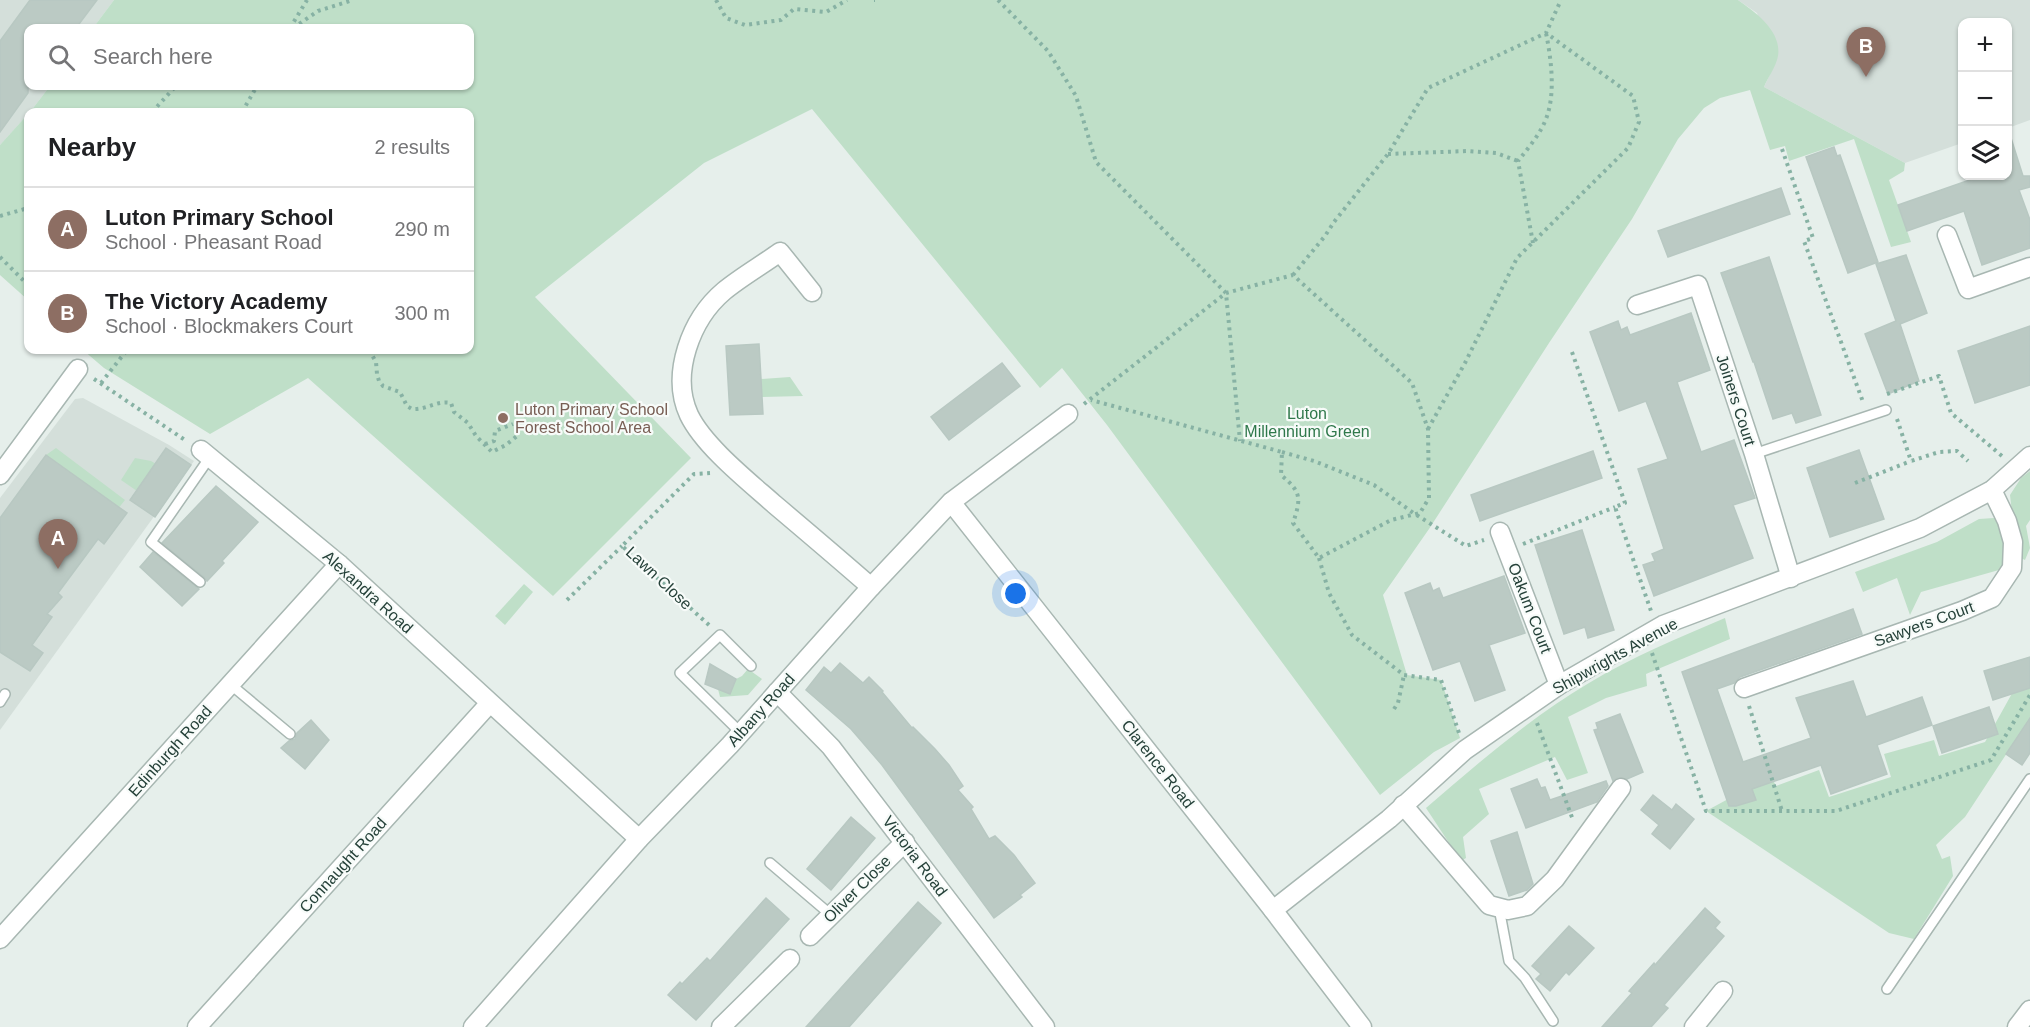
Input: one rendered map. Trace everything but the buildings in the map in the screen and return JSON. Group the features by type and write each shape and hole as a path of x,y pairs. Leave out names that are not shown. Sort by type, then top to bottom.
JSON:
{"street":[{"path":"1947,234 1968,289 2030,267"},
{"path":"812,292 780,252 723,292 701,319 687,345 682,382 683,397 688,411 712,446 738,473 871,587"},
{"name":"Joiners Court","path":"1637,305 1698,285 1754,454 1791,578"},
{"path":"0,475 78,369"},
{"name":"Albany Road","path":"473,1027 639,839 741,733 871,587 951,502 1068,414"},
{"name":"Alexandra Road","path":"205,453 339,564 489,704 639,839"},
{"name":"Shipwrights Avenue","path":"1273,910 1389,819 1465,750 1559,685 1663,626 1920,528 1992,490 2030,456"},
{"name":"Sawyers Court","path":"1744,688 1962,611 1992,598 2012,568 2013,542 2007,521 1992,490"},
{"name":"Clarence Road","path":"951,502 1273,910 1362,1027"},
{"name":"Oakum Court","path":"1503,539 1559,685"},
{"name":"Edinburgh Road","path":"0,939 339,564"},
{"name":"Victoria Road","path":"777,692 831,747 1045,1027"},
{"name":"Connaught Road","path":"197,1027 489,704"},
{"path":"1403,805 1489,905 1508,910 1527,906 1555,879 1621,788"},
{"name":"Oliver Close","path":"810,936 905,842"},
{"path":"722,1027 790,959"},
{"path":"1694,1027 1724,991"},
{"path":"2017,1027 2030,1010"}],"lane":[{"path":"1754,454 1887,411"},
{"path":"200,582 152,542 205,453"},
{"path":"741,733 680,673 720,635 752,666"},
{"path":"230,684 290,734"},
{"path":"1887,989 2030,779"},
{"path":"770,863 831,915"},
{"path":"1499,908 1509,961 1526,978 1553,1021"}],"path":[{"path":"292,24 307,0"},
{"path":"296,24 318,12 353,0"},
{"path":"716,0 726,18 745,25 781,20 794,9 826,12 847,0"},
{"path":"998,0 1048,51 1076,96 1095,162 1226,293 1240,441"},
{"path":"1533,243 1518,161 1538,133 1548,113 1552,59 1546,33 1561,0"},
{"path":"1546,33 1428,88 1388,154 1293,275 1226,293 1091,400 1314,461 1374,485 1466,546 1503,539 1625,503 1572,352"},
{"path":"1428,429 1465,363 1517,258 1628,148 1639,122 1633,96 1546,33"},
{"path":"156,108 172,90"},
{"path":"244,108 255,90"},
{"path":"1782,149 1813,238 1804,241 1863,402"},
{"path":"1388,154 1496,153 1518,161"},
{"path":"0,216 24,209"},
{"path":"0,257 24,281"},
{"path":"1293,275 1412,383 1428,429 1429,498 1420,513 1391,520 1319,558"},
{"path":"101,383 124,354"},
{"path":"371,354 376,362 379,381 383,386 399,392 407,406 412,409 429,407 437,402 451,403 454,412 468,423 476,436 492,452 517,436"},
{"path":"78,369 205,453"},
{"path":"1887,411 1893,407 1911,461"},
{"path":"485,444 494,441 495,431 513,424"},
{"path":"1855,483 1939,452 1957,451 1968,461"},
{"path":"1282,452 1281,475 1297,490 1299,499 1293,523 1319,558 1329,593 1352,635 1404,675 1441,680 1465,750"},
{"name":"Lawn Close","path":"720,635 622,546 694,474 738,473"},
{"path":"1615,507 1652,614"},
{"path":"567,600 622,546"},
{"path":"1646,635 1706,811 1836,812 1991,760 2030,695"},
{"path":"1394,708 1398,703 1404,675"},
{"path":"1744,688 1782,811"},
{"path":"1530,705 1582,843"}],"shaded area":[{"path":"0,0 114,0 96,24 24,24 24,90 47,90 33,108 24,108 24,119 0,145"},
{"path":"1738,0 2030,0 2030,120 2012,127 2012,18 1958,18 1958,144 1905,163 1764,87 1774,66 1757,13"},
{"path":"83,398 194,461 0,730 0,498 75,399"}],"green space":[{"name":"Luton Millennium Green","path":"114,0 1738,0 1766,23 1776,38 1778,56 1764,87 1905,163 1904,171 1889,180 1911,242 1891,247 1854,139 1789,161 1785,146 1770,150 1750,90 1720,98 1704,108 1678,139 1632,219 1429,529 1383,595 1407,675 1441,680 1460,738 1434,752 1380,795 1107,425 1062,368 1040,388 812,109 704,163 535,297 691,458 553,596 308,378 210,434 104,368 88,354 474,354 474,108 33,108 47,90 474,90 474,24 96,24"},
{"path":"24,118 24,296 0,275 0,145"},
{"path":"790,377 803,396 762,397 761,379"},
{"path":"56,448 125,500 117,510 109,500 46,455"},
{"path":"135,458 156,464 137,491 121,480"},
{"path":"2030,471 2030,520 2026,526 2030,548 2025,560 2017,556 2010,495 2021,478"},
{"path":"1994,518 2004,528 2008,540 2006,568 1921,592 1910,615 1897,578 1863,592 1855,572 1937,542 1979,519"},
{"path":"524,584 533,592 505,625 495,616"},
{"path":"1725,618 1730,639 1646,674 1647,686 1606,698 1568,717 1588,773 1567,780 1555,757 1479,789 1489,814 1463,837 1466,858 1461,861 1426,808 1504,742 1567,697 1639,656"},
{"path":"2030,661 2030,718 1965,817 1936,845 1942,859 1950,856 1953,876 1914,939 1889,933 1706,811 1754,785 1773,780 1776,786 1819,770 1829,797 1891,777 1884,754 1934,740 1939,756 1985,742"},
{"path":"748,669 762,679 748,695 720,697 718,689 730,694 736,679"}],"place":[{"name":"The Victory Academy","path":"1866,77"},
{"name":"Luton Primary School Forest School Area","path":"503,418"},
{"name":"Luton Primary School","path":"58,569"}]}
